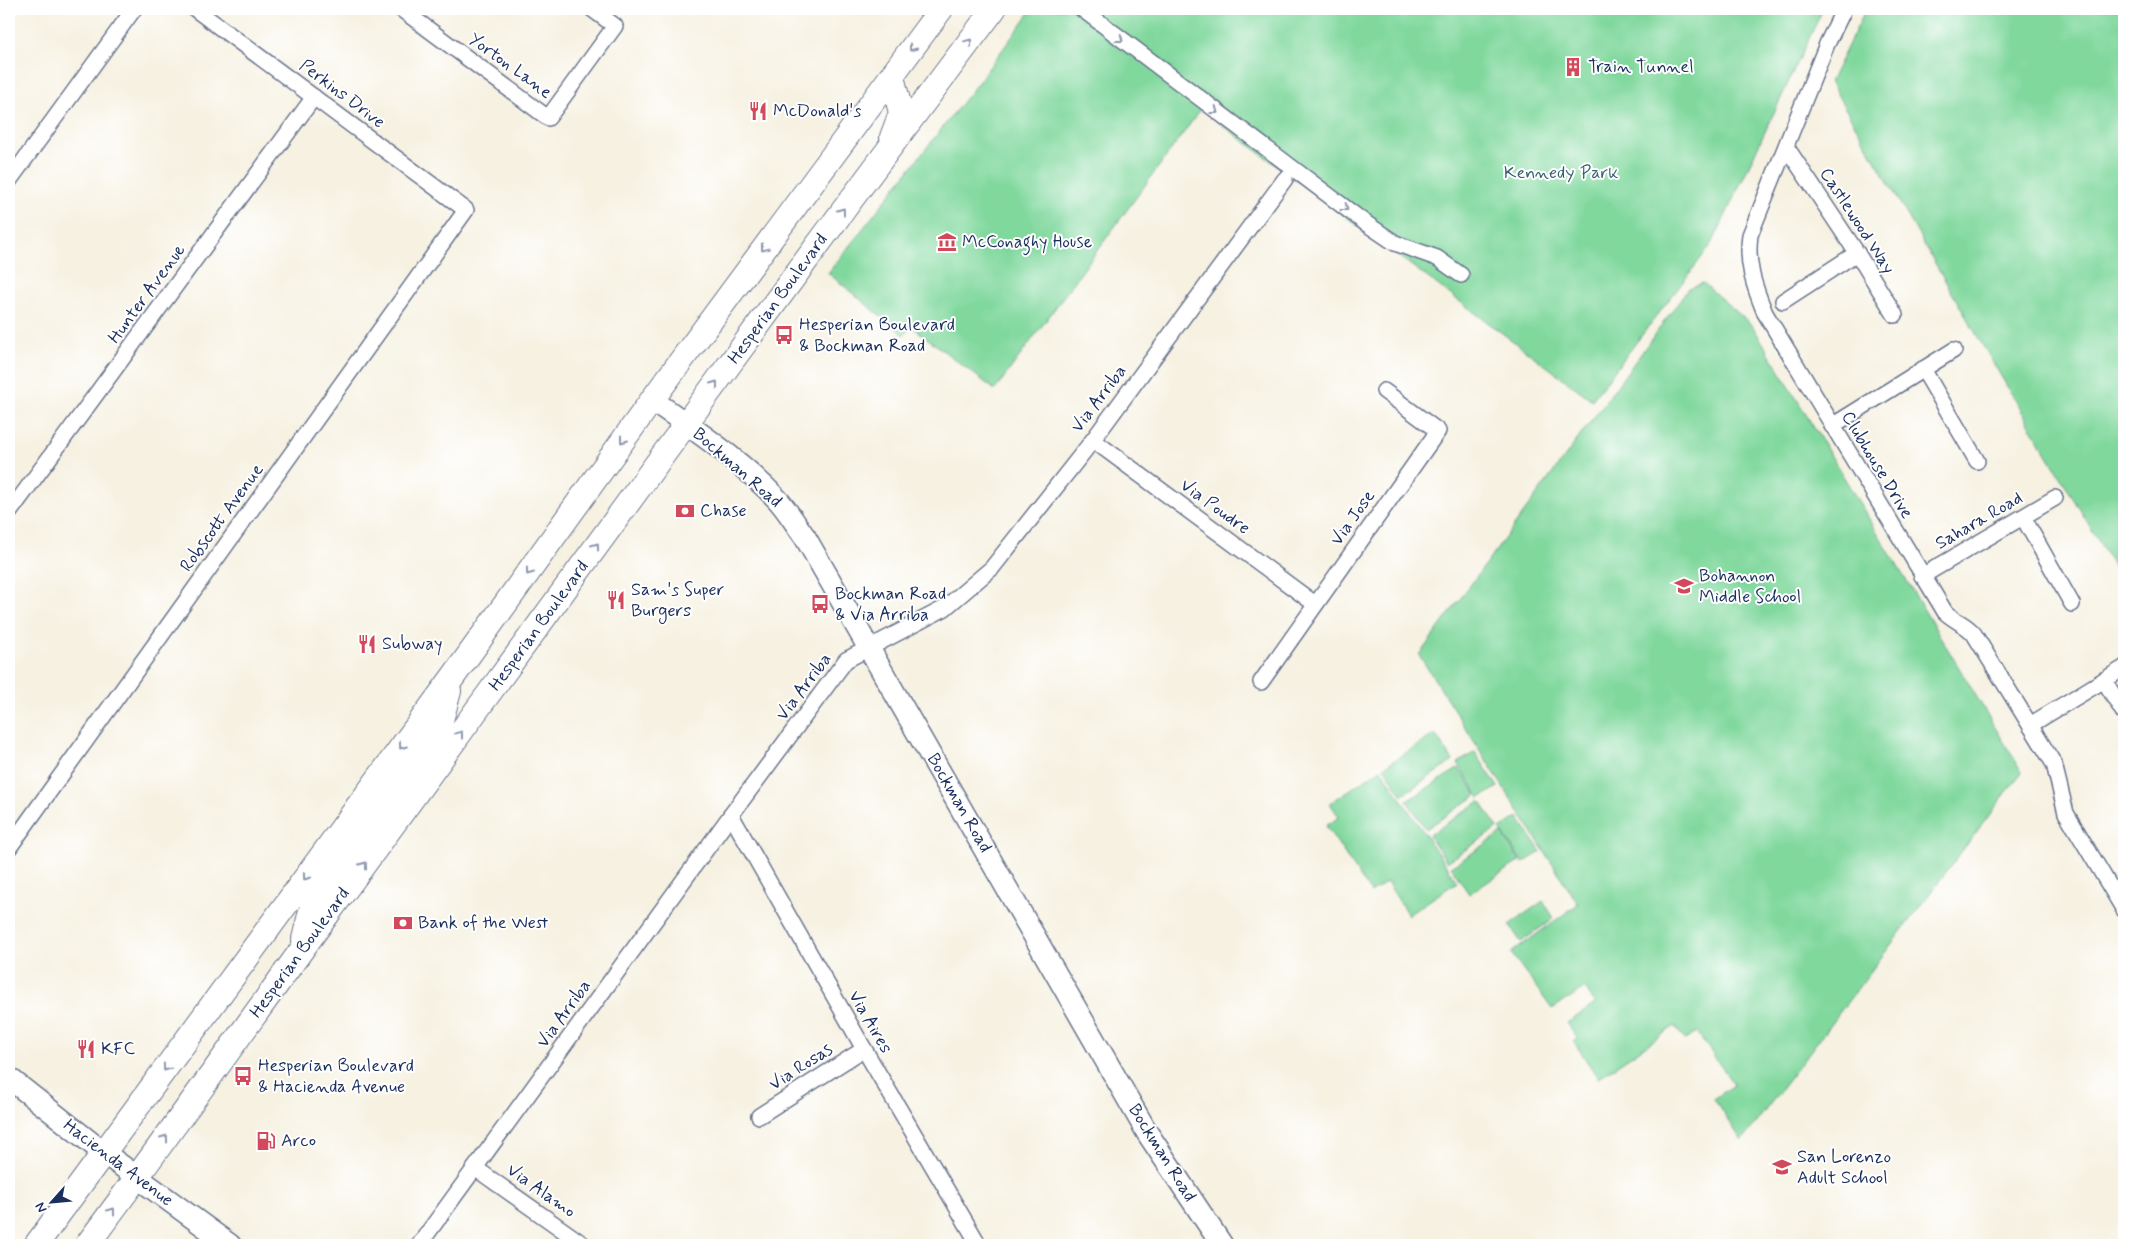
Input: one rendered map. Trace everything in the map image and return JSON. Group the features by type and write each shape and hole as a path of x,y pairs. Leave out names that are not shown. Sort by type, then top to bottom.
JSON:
{"main road":[{"path":"36,1245 453,677 652,400 942,9"},
{"name":"Hesperian Boulevard","path":"87,1245 686,424 994,9"},
{"path":"887,151 901,113 892,76"},
{"path":"384,838 376,816 440,724 453,677"},
{"path":"300,952 312,907 363,838 358,806"}],"street":[{"path":"9,181 134,9"},
{"name":"Perkins Drive","path":"195,9 466,210"},
{"name":"Yorton Lane","path":"401,9 548,118 615,26 592,9"},
{"path":"1082,9 1364,222 1395,243 1437,258 1461,275"},
{"name":"Clubhouse Drive","path":"1844,9 1827,44 1787,148 1750,235 1748,252 1750,270 1765,313 1922,576 1945,612 1951,618 1968,626 1974,634 2054,764 2066,813 2124,910"},
{"name":"Hunter Avenue","path":"9,513 314,97"},
{"name":"Castlewood Way","path":"1787,148 1857,253 1895,315"},
{"name":"Via Arriba","path":"419,1245 730,815 846,660 945,608 992,568 1093,440 1285,179"},
{"name":"Robscott Avenue","path":"11,839 466,210"},
{"path":"1783,301 1857,253"},
{"path":"1832,426 1954,350"},
{"path":"1923,369 1977,461"},
{"name":"Via Jose","path":"1261,682 1438,431 1384,391"},
{"name":"Bockman Road","path":"652,400 716,445 779,502 805,537 870,647 1148,1134 1222,1245"},
{"name":"Via Poudre","path":"1093,440 1315,604"},
{"name":"Sahara Road","path":"1922,576 2055,498"},
{"path":"2023,517 2072,604"},
{"path":"2030,725 2124,668"},
{"path":"2104,680 2124,713"},
{"name":"Via Aires","path":"730,815 979,1245"},
{"name":"Via Rosas","path":"759,1116 864,1049"},
{"name":"Hacienda Avenue","path":"9,1078 104,1153 230,1245"},
{"name":"Via Alamo","path":"475,1168 584,1245"}],"green space":[{"name":"Kennedy Park","path":"1026,9 1823,9 1712,244 1592,400 1201,109 995,390 911,326 904,335 828,273 976,85 1029,14"},
{"path":"1866,9 2124,9 2124,584 1830,82"},
{"path":"1703,283 1752,325 2022,772 1742,1141 1714,1099 1734,1085 1697,1032 1685,1040 1675,1026 1598,1078 1574,1042 1578,1039 1567,1023 1595,1004 1585,988 1552,1009 1511,953 1578,904 1419,655 1689,288"},
{"path":"1435,734 1453,761 1402,795 1384,767"},
{"path":"1475,752 1498,787 1480,798 1458,763"},
{"path":"1459,768 1477,795 1426,829 1407,801"},
{"path":"1381,769 1457,882 1408,915 1387,882 1371,893 1326,826 1339,817 1330,803"},
{"path":"1480,801 1498,828 1447,862 1429,835"},
{"path":"1518,817 1541,852 1523,863 1500,829"},
{"path":"1502,833 1520,861 1469,894 1451,867"},
{"path":"1543,901 1554,918 1521,942 1509,925"}],"place":[{"name":"Train Tunnel","path":"1573,67"},
{"name":"McDonald's","path":"758,111"},
{"name":"McConaghy House","path":"947,242"},
{"name":"Hesperian Boulevard & Bockman Road","path":"784,335"},
{"name":"Chase","path":"685,511"},
{"name":"Bohannon Middle School","path":"1684,586"},
{"name":"Sam's Super Burgers","path":"616,600"},
{"name":"Bockman Road & Via Arriba","path":"820,604"},
{"name":"Subway","path":"367,644"},
{"name":"Bank of the West","path":"403,923"},
{"name":"KFC","path":"86,1049"},
{"name":"Hesperian Boulevard & Hacienda Avenue","path":"243,1076"},
{"name":"Arco","path":"266,1141"},
{"name":"San Lorenzo Adult School","path":"1782,1167"}]}
